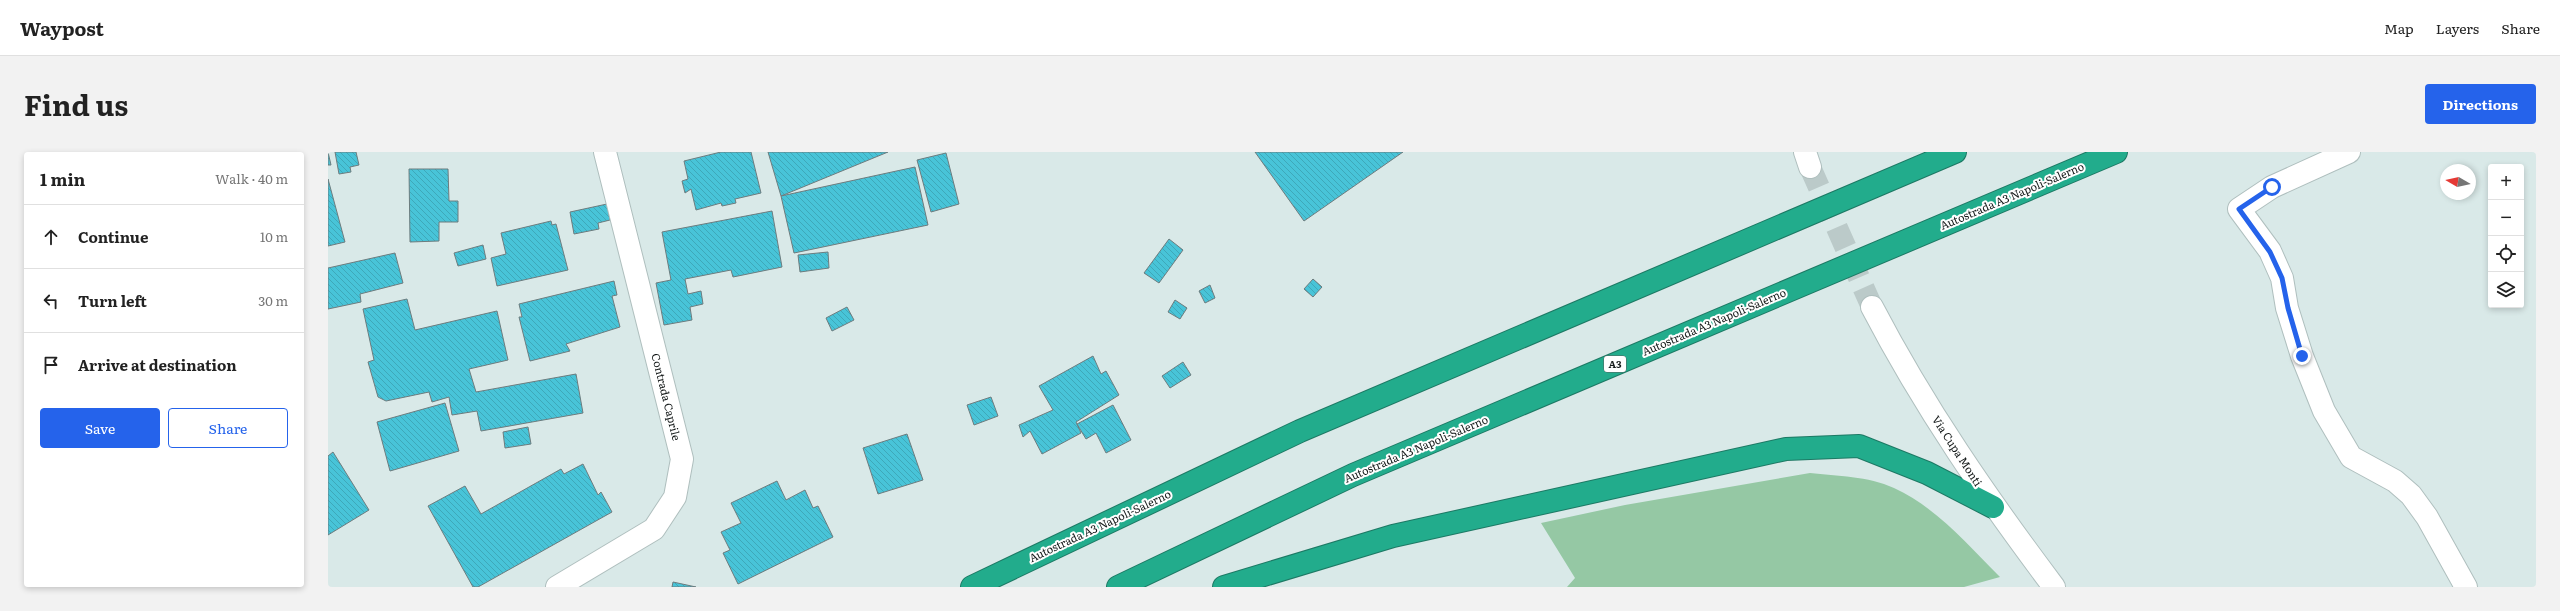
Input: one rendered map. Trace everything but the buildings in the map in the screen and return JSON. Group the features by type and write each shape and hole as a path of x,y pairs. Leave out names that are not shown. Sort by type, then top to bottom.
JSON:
{"highway":[{"name":"Autostrada A3 Napoli-Salerno","path":"972,587 1300,431 1955,152"},
{"name":"Autostrada A3 Napoli-Salerno","path":"1118,587 1353,475 2116,152"},
{"path":"1224,587 1393,536 1786,449 1859,446 1927,473 1993,507"}],"street":[{"name":"Contrada Caprile","path":"557,587 654,529 675,497 682,459 605,152"},
{"path":"2349,152 2272,187 2239,209 2270,252 2282,278 2288,308 2302,356 2324,411 2351,457 2395,481 2411,495 2427,517 2466,587"},
{"name":"Via Cupa Monti","path":"1872,308 1904,369 1993,507 2054,587"}],"green space":[{"path":"1810,473 1852,477 1874,481 1894,488 1910,496 1938,516 2000,577 1964,587 1567,587 1575,578 1541,523 1625,505"}],"tunnel":[{"path":"1810,167 1872,307"}],"route":[{"path":"2272,187 2239,209 2270,252 2282,278 2288,308 2302,356"}]}
